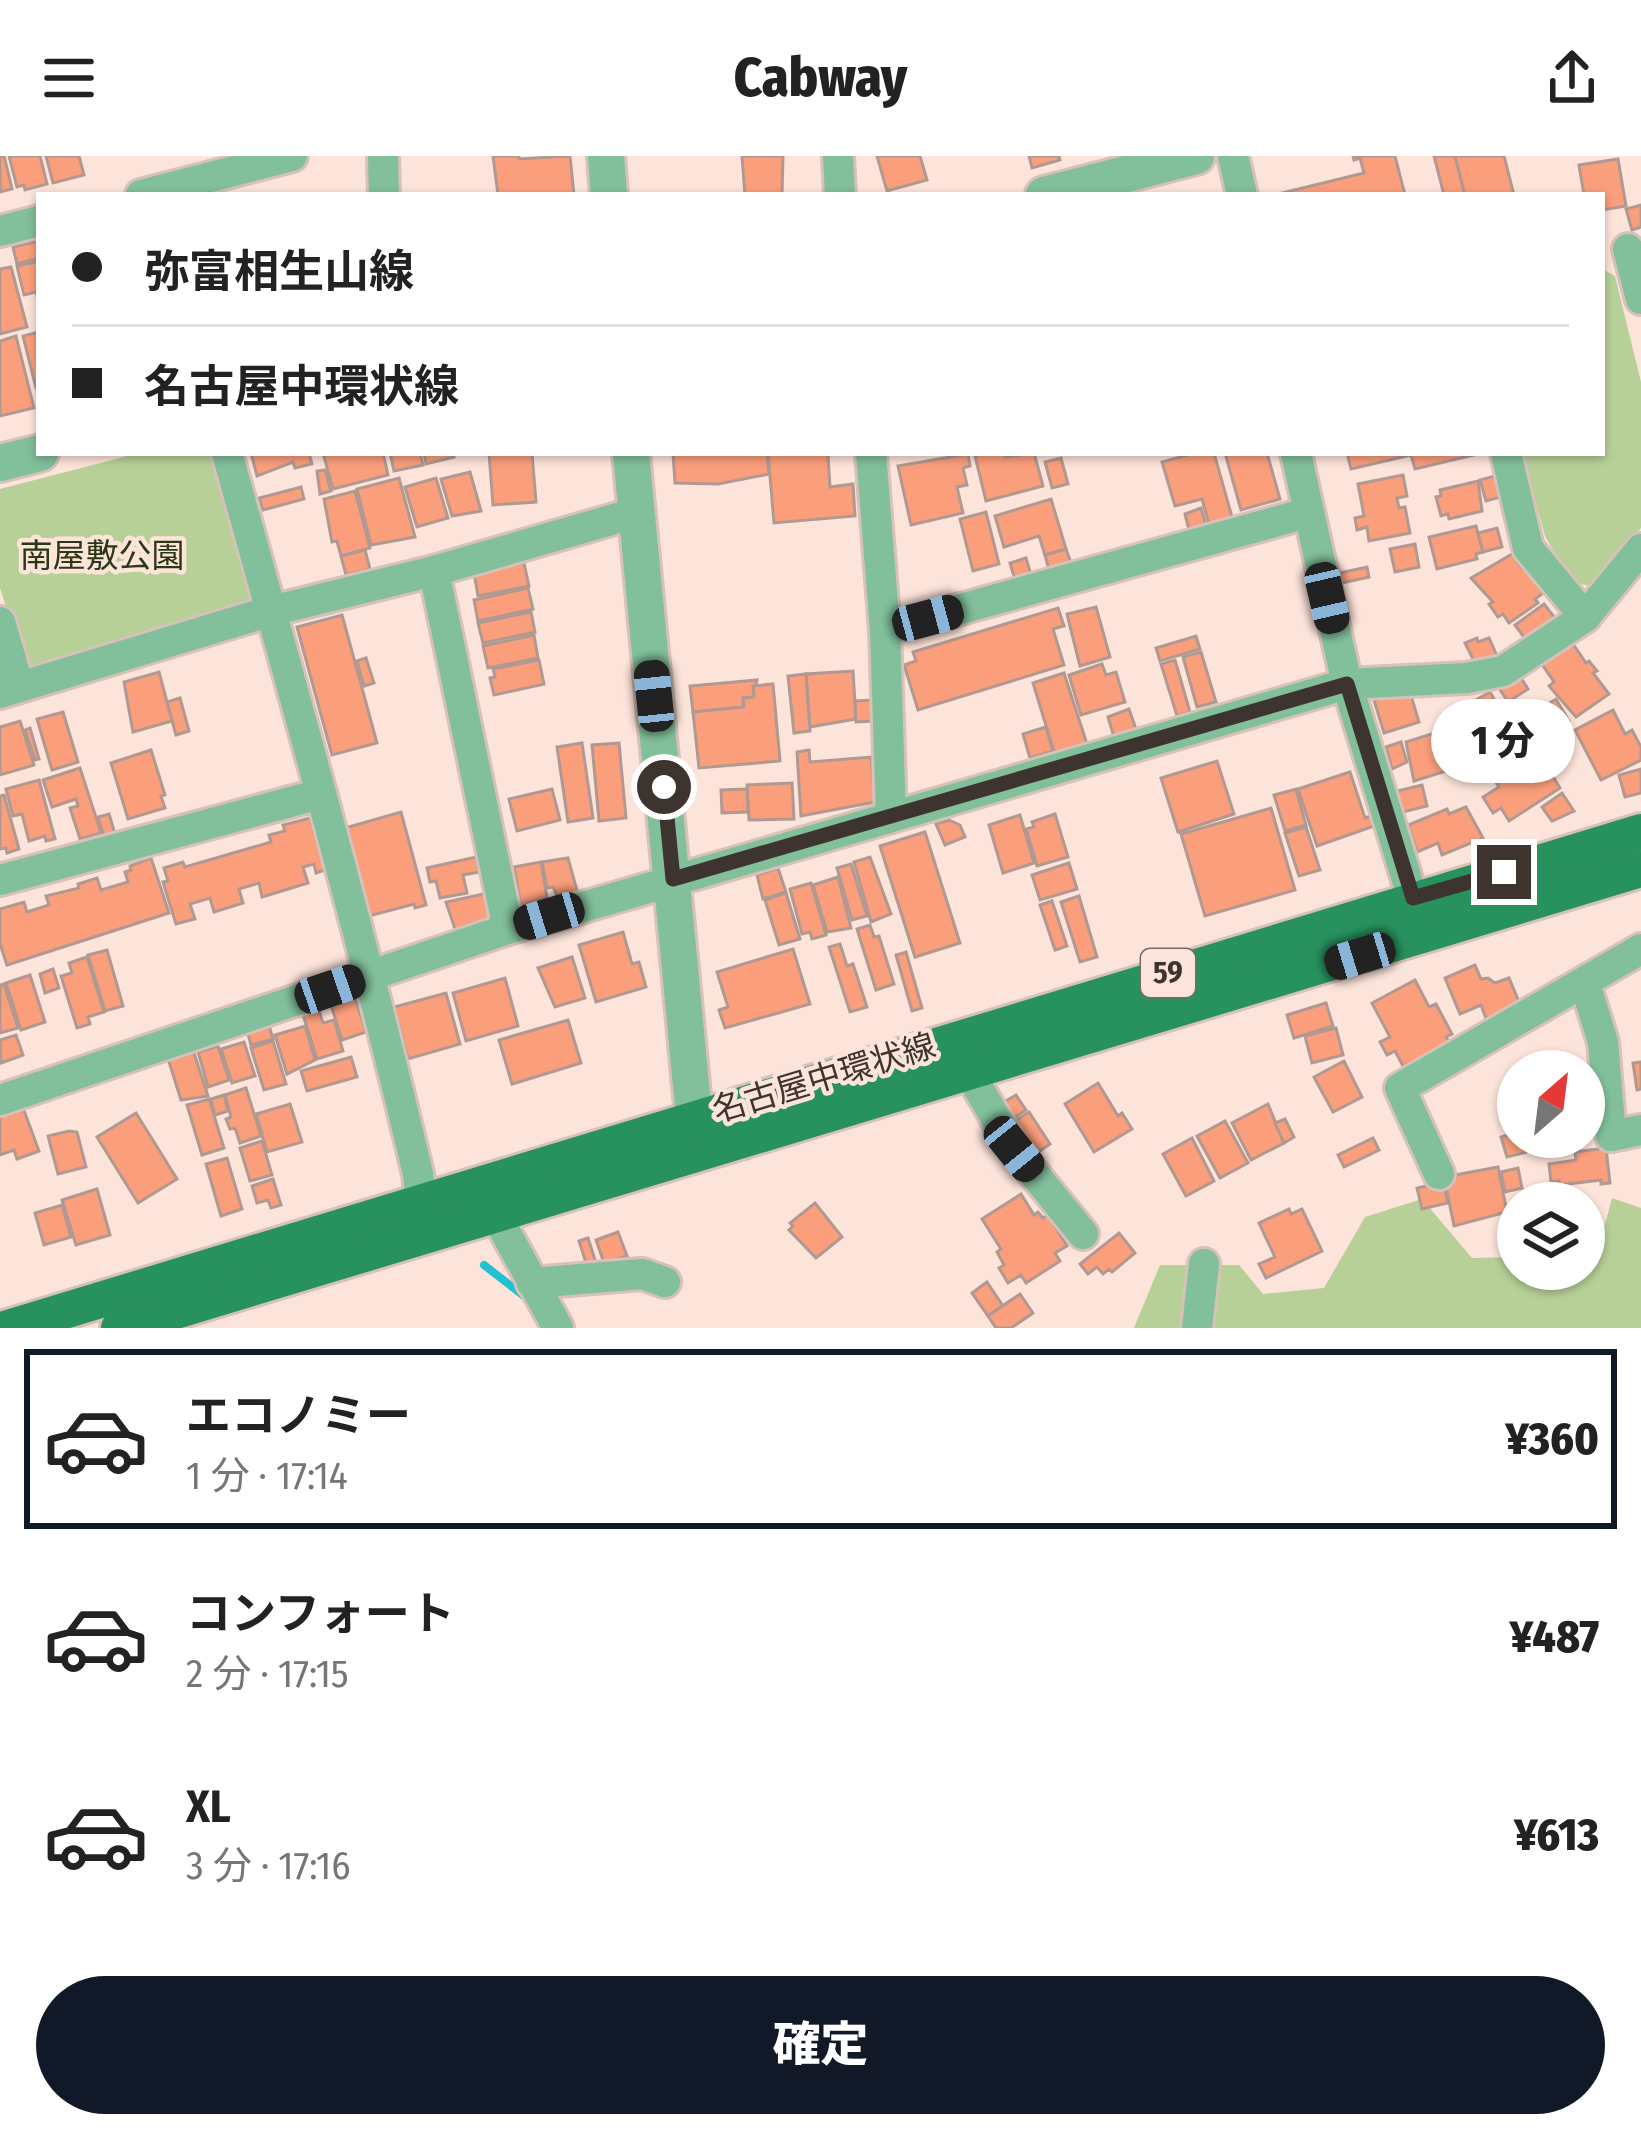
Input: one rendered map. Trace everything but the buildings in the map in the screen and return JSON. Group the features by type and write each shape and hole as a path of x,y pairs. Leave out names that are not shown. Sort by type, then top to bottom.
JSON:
{"main road":[{"name":"名古屋中環状線","path":"9,1328 1641,832"},
{"name":"名古屋中環状線","path":"119,1328 199,1317 496,1215 1638,878"}],"street":[{"path":"153,192 292,156"},
{"path":"383,156 384,192"},
{"path":"606,156 609,192"},
{"path":"838,156 840,192"},
{"path":"1056,192 1196,156"},
{"path":"1233,156 1241,192"},
{"path":"0,232 36,222"},
{"path":"1624,250 1641,299"},
{"path":"0,463 36,454"},
{"path":"228,456 371,975 421,1202"},
{"path":"631,456 697,1155"},
{"path":"872,456 885,629 891,817"},
{"path":"1297,456 1347,684 1413,898"},
{"path":"1507,456 1528,548 1585,617"},
{"path":"0,622 9,690 271,611 434,571 635,513"},
{"path":"885,629 1307,513"},
{"path":"0,1100 508,929 1347,684 1467,678 1503,670 1585,617 1641,549"},
{"path":"434,571 508,929"},
{"path":"0,880 320,794"},
{"path":"1439,1174 1400,1088 1641,949"},
{"path":"1585,984 1603,1042 1611,1136 1641,1130"},
{"path":"970,1074 1014,1149 1083,1234"},
{"path":"496,1215 558,1328"},
{"path":"1197,1328 1204,1264"},
{"path":"532,1283 642,1274 665,1282"},
{"path":"0,1310 9,1328"}],"green space":[{"path":"1605,271 1615,276 1641,382 1641,528 1590,586 1571,582 1545,536 1523,456 1605,456"},
{"name":"南屋敷公園","path":"127,456 219,456 257,594 248,607 36,671 25,665 0,588 0,489"},
{"path":"1612,1198 1641,1208 1641,1328 1134,1328 1160,1265 1239,1265 1263,1294 1324,1288 1365,1217 1422,1199 1472,1258 1497,1257 1497,1290 1605,1290 1605,1225"}],"waterway":[{"path":"484,1265 524,1296"}],"route":[{"path":"664,787 673,879 1347,684 1413,898 1504,872"}]}
